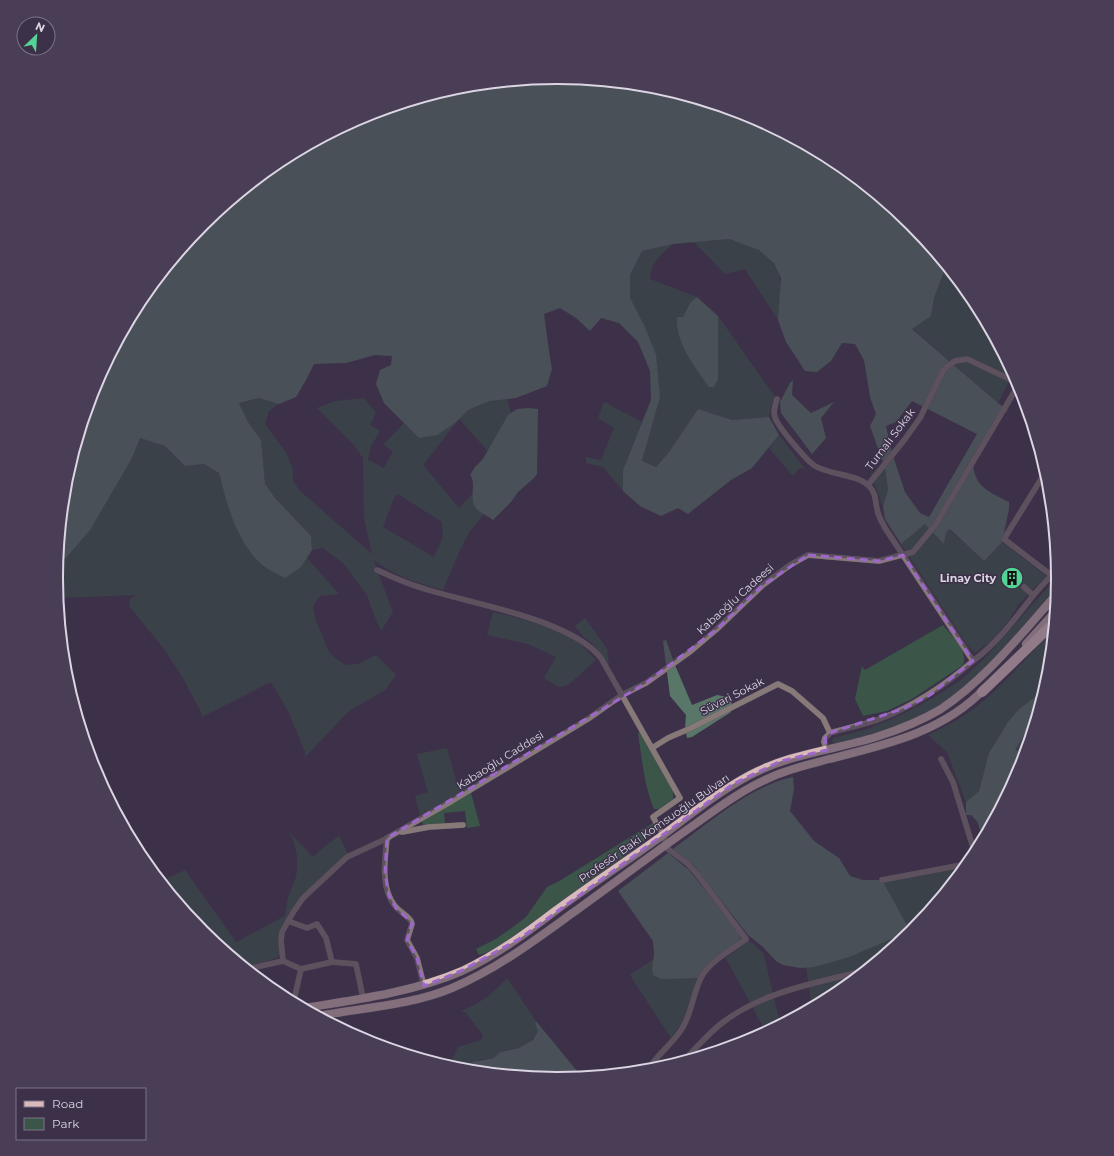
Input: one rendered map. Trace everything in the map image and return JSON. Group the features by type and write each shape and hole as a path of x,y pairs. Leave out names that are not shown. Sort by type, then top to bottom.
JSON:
{"highway":[{"path":"982,692 1048,630"}],"main road":[{"name":"Profesör Baki Komsuoğlu Bulvarı","path":"311,1007 424,986 463,970 501,950 663,835 713,797 751,774 781,761 874,738 899,729 940,709 964,692 987,672 1050,601"},
{"name":"Profesör Baki Komsuoğlu Bulvarı","path":"326,1015 428,997 474,978 508,959 666,844 735,796 769,778 803,766 883,745 918,733 959,711 982,692 1049,618"}],"street":[{"name":"Turnalı Sokak","path":"868,485 920,418 944,370 955,362 968,359 1008,378"},
{"name":"Kabaoğlu Cadeesi","path":"622,695 646,683 691,651 717,629 763,585 790,565 808,555 879,561 913,552 936,524 1014,391"},
{"path":"777,399 774,410 775,419 806,459 815,466 859,480 868,485 873,492 879,517 973,661"},
{"path":"1041,479 1004,539 1051,575"},
{"path":"376,570 393,578 425,589 531,619 572,636 589,646 601,658 652,748 680,798 653,817 663,835 666,844 670,851 697,874 746,939 712,964 705,972 699,982 683,1027 652,1063"},
{"path":"826,750 824,742 825,738 830,733 878,719 905,708 935,691 993,645 1051,575"},
{"path":"1024,587 1033,595"},
{"name":"Süvari Sokak","path":"652,748 778,684 792,691 823,718 830,733"},
{"name":"Kabaoğlu Caddesi","path":"387,838 452,801 588,719 622,695"},
{"path":"941,759 953,782 972,845"},
{"path":"283,961 281,935 288,920 303,898 347,858 399,833 416,829 463,825"},
{"path":"387,838 385,873 387,888 389,896 396,908 411,921 412,924 408,940 417,958 424,986"},
{"path":"882,880 958,866"},
{"path":"288,920 304,928 311,928 317,924 326,938 332,962"},
{"path":"253,968 283,961 301,969 332,962 356,964 363,998"},
{"path":"295,997 301,969"},
{"path":"691,1053 722,1023 759,1000 798,987 853,974"}],"highlighted area":[{"path":"808,555 879,561 903,555 973,661 930,695 905,708 830,733 825,738 827,750 781,761 733,784 519,939 463,970 424,986 417,958 407,940 412,923 396,908 389,896 385,873 387,838 646,683 717,629 763,585"}],"green space":[{"path":"557,84 589,85 653,93 716,110 775,135 804,150 858,186 883,207 928,252 944,271 934,298 931,316 912,329 1008,410 980,445 975,455 974,466 976,476 982,486 991,493 1009,502 1009,509 1002,542 984,561 950,529 946,532 944,544 925,524 901,544 885,519 883,507 888,490 885,468 870,426 876,414 870,397 864,360 855,344 842,343 831,361 817,372 805,371 786,342 778,320 781,278 774,263 759,250 729,239 673,244 642,251 630,275 630,298 645,327 656,355 660,397 642,461 656,467 669,452 698,409 732,420 769,417 779,435 752,468 731,480 688,514 678,508 661,516 640,506 623,491 623,470 651,400 650,371 638,342 619,323 601,318 590,331 576,318 560,308 544,314 552,369 547,386 516,398 489,401 468,410 455,423 437,435 419,438 384,403 376,384 380,370 391,365 392,356 375,355 346,363 314,364 296,397 279,404 259,398 239,403 248,422 261,440 265,484 275,498 311,536 312,550 301,567 285,578 260,563 249,551 237,530 219,473 204,464 185,466 165,446 140,438 132,458 90,530 64,560 67,514 72,482 89,419 114,360 129,331 165,277 186,252 231,207 256,186 310,150 339,135 398,110 461,93 493,88","holes":["912,401 977,434 929,517 920,513 905,492 892,453 886,426 896,422"]},
{"path":"729,239 759,250 768,256 774,264 778,272 781,290 778,320 745,269 725,274 694,242"},
{"path":"673,244 654,264 650,279 697,297 690,303 683,317 677,317 718,343 718,316 775,397 771,405 769,417 732,420 698,409 669,452 656,467 642,461 660,397 630,298 630,275 642,251"},
{"path":"944,271 968,304 985,331 1009,381 998,403 912,328 931,316 934,298"},
{"path":"697,297 718,316 718,379 714,387 709,387 692,363 679,336 677,326 677,317 683,317 690,303"},
{"path":"793,380 792,395 811,413 834,402 821,418 826,438 812,454 781,413 780,402"},
{"path":"259,398 279,404 269,411 265,424 287,454 293,470 293,481 299,490 372,554 364,518 363,458 354,445 317,408 335,401 364,398 376,413 370,425 380,431 371,446 368,460 384,468 393,451 383,445 404,423 419,438 455,423 459,419 423,465 459,508 472,494 475,506 484,514 470,531 443,590 399,575 374,560 393,612 381,631 367,595 344,564 323,548 312,550 311,536 275,498 265,484 261,440 248,422 239,403","holes":["398,494 442,522 443,537 434,557 383,527 394,498"]},
{"path":"507,399 512,416 505,421 488,451 459,419 468,410 489,400"},
{"path":"604,402 642,422 623,470 623,491 603,467 586,463 586,457 601,460 614,428 598,418"},
{"path":"517,409 538,409 537,474 518,492 511,502 493,520 475,507 473,502 473,483 470,475 483,459 508,415"},
{"path":"779,435 805,469 800,468 793,476 769,448"},
{"path":"140,438 165,446 185,466 204,464 219,473 226,498 301,567 307,558 339,594 320,596 313,606 315,619 330,654 345,665 358,664 376,655 396,675 385,690 349,711 305,757 305,752 288,711 271,682 202,717 200,710 183,678 164,649 130,607 129,602 131,598 138,595 64,598 64,560 132,458"},
{"path":"884,464 888,490 883,507 871,474"},
{"path":"925,524 946,532 949,529 983,560 1002,542 1046,576 1019,604 1009,620 992,640 975,653 968,646 901,544"},
{"path":"1051,584 1050,596 1010,643 976,677 939,706 898,727 847,741 833,743 833,738 868,729 901,715 933,698 961,680 983,660"},
{"path":"493,612 539,624 562,633 580,644 596,660 568,685 559,687 544,678 556,657 528,644 487,635"},
{"path":"585,618 607,649 609,666 592,643 583,636 575,626"},
{"path":"943,625 958,644 964,655 963,665 912,699 887,711 863,716 855,699 862,666 865,670"},
{"path":"1048,636 1042,674 1037,695 1018,710 1008,722 989,753 979,791 966,802 947,752 928,735 959,719 987,698"},
{"path":"666,640 692,705 717,695 732,698 731,712 692,737 687,738 685,728 686,715 670,696 663,641"},
{"path":"1037,695 1027,731 1015,750 1019,751 1013,767 1000,796 981,832 977,821 971,815 966,815 966,802 979,791 989,753 1008,722 1018,710"},
{"path":"1027,731 1019,751 1015,750"},
{"path":"638,733 640,733 673,791 673,799 659,809 654,809 648,791"},
{"path":"447,748 457,784 468,782 480,826 467,828 465,811 444,813 445,823 423,825 415,796 428,792 417,754"},
{"path":"793,777 794,789 790,811 814,841 839,858 850,876 863,880 882,880 907,926 895,937 849,957 814,967 800,968 783,965 776,961 763,947 748,935 694,866 673,849 730,807 777,781"},
{"path":"653,823 656,828 642,843 494,950 479,955 476,949 496,939 526,917 547,887 561,880"},
{"path":"288,831 313,857 339,836 348,854 287,919 280,953 277,958 251,965 208,927 165,879 185,870 236,942 285,916 288,897 297,874 297,854"},
{"path":"668,853 689,870 737,930 741,938 699,978 661,979 653,975 653,941 618,891"},
{"path":"958,866 928,904 883,949 858,970 811,1001 806,967 814,967 882,880"},
{"path":"748,941 754,944 764,955 779,1019 763,1026 726,958"},
{"path":"654,959 652,969 699,978 683,1022 671,1038 630,975"},
{"path":"507,978 536,1021 535,1024 538,1031 527,1044 504,1051 497,1057 476,1061 472,1065 452,1061 458,1047 481,1040 483,1035 466,1013 461,1011 486,998"},
{"path":"536,1021 577,1071 525,1071 471,1065 473,1062 494,1058 499,1053 519,1048 533,1040 538,1031 535,1024"}],"place":[{"name":"Linay City","path":"1012,578"}]}
